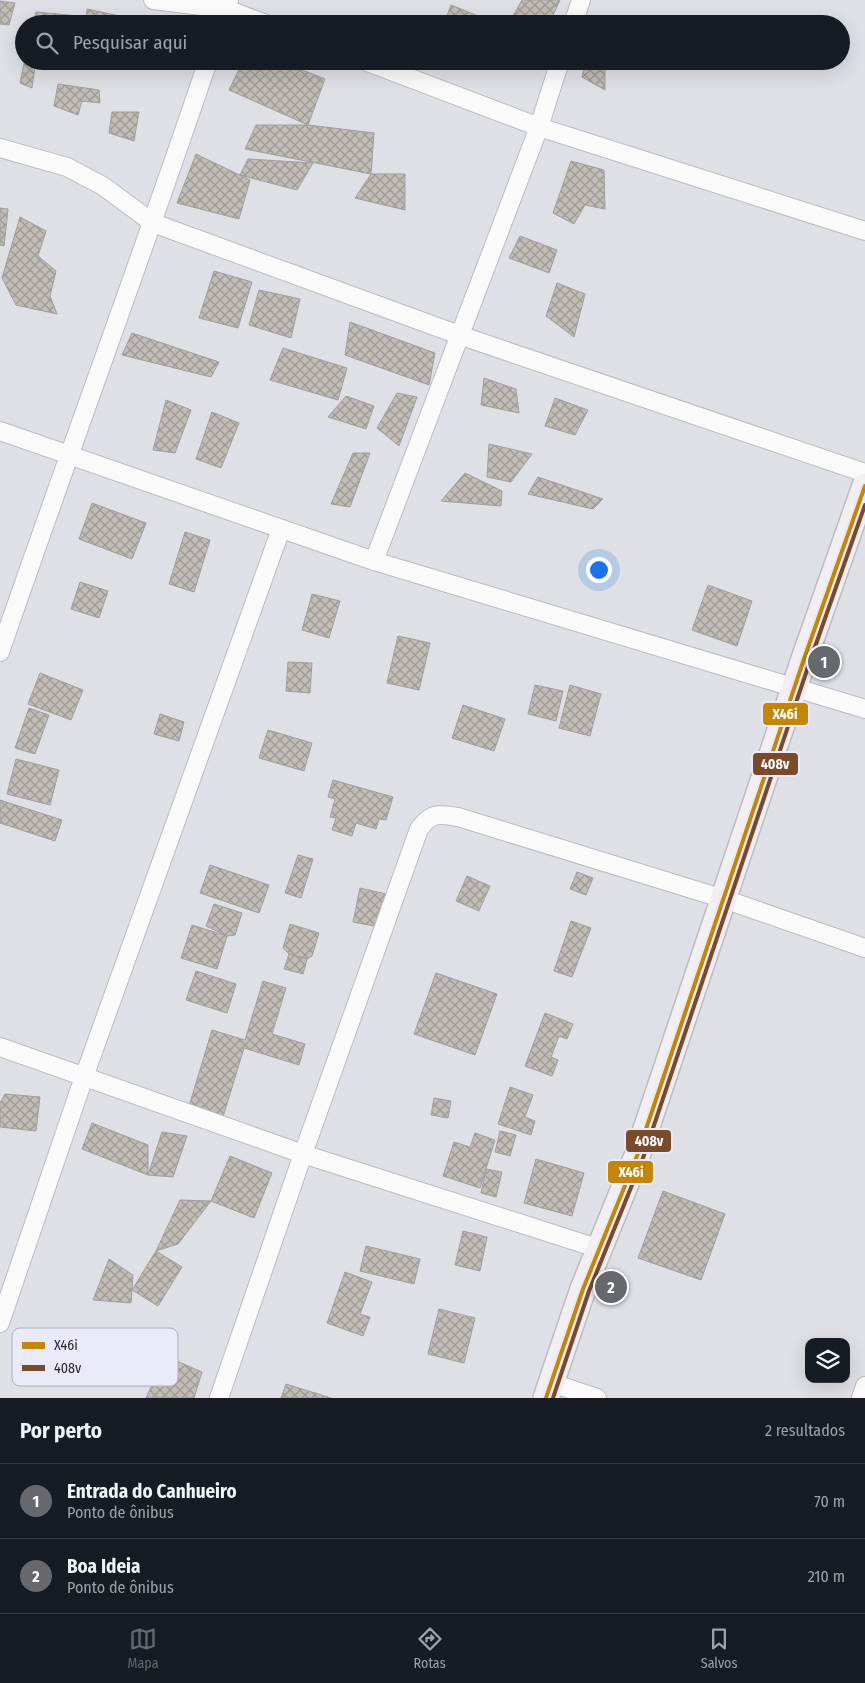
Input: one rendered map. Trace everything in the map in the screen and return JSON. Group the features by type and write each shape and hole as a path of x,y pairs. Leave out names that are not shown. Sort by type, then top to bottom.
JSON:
{"street":[{"path":"153,0 225,11 238,15"},
{"path":"576,15 581,0"},
{"path":"0,652 68,455 153,224 205,70"},
{"path":"389,70 539,127 865,232"},
{"path":"374,561 539,127 557,70"},
{"path":"0,148 67,167 103,186 153,224 459,335 865,474"},
{"path":"0,431 374,561 865,710"},
{"path":"597,1398 549,1390 583,1290 637,1156 794,689 865,486"},
{"path":"0,1323 84,1077 281,529"},
{"path":"220,1398 303,1154 419,829 427,818 439,814 458,817 724,899 865,948"},
{"path":"0,1047 303,1154 600,1249"},
{"path":"861,1398 865,1386"}],"building":[{"path":"522,0 560,0 553,15 514,15"},
{"path":"0,1 15,3 9,25 0,24"},
{"path":"451,5 476,15 447,15"},
{"path":"87,9 115,15 87,15"},
{"path":"36,12 68,15 35,15"},
{"path":"23,70 34,70 32,88 20,83"},
{"path":"239,70 302,70 325,79 308,125 229,90"},
{"path":"584,70 605,70 605,90 582,77"},
{"path":"58,84 99,90 100,103 82,101 78,115 54,106"},
{"path":"112,112 139,112 134,141 109,133"},
{"path":"256,125 308,125 374,133 371,174 245,149"},
{"path":"196,154 250,180 239,219 177,203"},
{"path":"248,159 313,163 297,190 240,175"},
{"path":"571,161 604,170 605,209 585,205 574,224 553,213"},
{"path":"371,174 405,174 405,210 355,198"},
{"path":"0,208 8,209 4,246 0,245"},
{"path":"20,217 46,231 38,256 56,271 50,296 57,314 16,305 2,278"},
{"path":"520,236 557,250 549,273 509,258"},
{"path":"214,271 252,282 238,328 199,318"},
{"path":"557,283 585,294 574,337 546,316"},
{"path":"259,290 300,299 291,338 249,325"},
{"path":"350,322 435,353 429,385 345,355"},
{"path":"132,333 219,362 211,377 122,355"},
{"path":"283,348 347,368 338,400 270,380"},
{"path":"484,378 516,389 519,413 481,405"},
{"path":"397,393 417,397 399,446 377,428"},
{"path":"346,396 374,406 366,429 328,417"},
{"path":"555,398 588,410 575,435 545,426"},
{"path":"166,400 191,410 175,453 153,450"},
{"path":"212,412 239,423 221,468 196,459"},
{"path":"489,444 532,454 511,482 487,477"},
{"path":"353,453 370,453 350,507 331,504"},
{"path":"465,473 502,491 501,506 441,501"},
{"path":"538,477 603,499 593,509 528,494"},
{"path":"92,503 146,523 132,559 79,539"},
{"path":"185,532 210,540 194,592 169,584"},
{"path":"80,582 108,591 99,618 71,609"},
{"path":"708,585 752,601 737,646 692,630"},
{"path":"312,594 340,601 329,638 302,630"},
{"path":"398,636 430,643 419,690 387,683"},
{"path":"288,662 312,663 310,693 286,691"},
{"path":"40,673 83,690 71,720 28,704"},
{"path":"535,685 563,691 556,721 528,714"},
{"path":"570,685 601,694 590,736 559,728"},
{"path":"463,705 505,719 494,751 452,738"},
{"path":"29,708 49,715 35,754 15,748"},
{"path":"160,714 184,722 179,741 154,734"},
{"path":"268,730 312,743 304,771 259,758"},
{"path":"16,759 59,770 50,805 7,794"},
{"path":"333,780 393,797 386,820 379,819 376,829 356,823 352,836 332,830 336,818 330,817 335,799 328,797"},
{"path":"0,800 62,820 55,841 0,823"},
{"path":"298,855 313,859 301,898 285,893"},
{"path":"210,865 269,885 259,913 200,893"},
{"path":"577,872 593,878 586,895 570,889"},
{"path":"467,876 490,886 479,911 456,901"},
{"path":"360,888 386,894 379,927 353,922"},
{"path":"214,904 242,913 235,935 227,936 206,926"},
{"path":"571,921 591,928 572,977 554,971"},
{"path":"290,924 319,933 312,956 307,959 289,954 283,948"},
{"path":"192,925 227,936 217,969 181,958"},
{"path":"289,954 307,959 303,974 284,969"},
{"path":"196,971 236,984 227,1013 186,1000"},
{"path":"436,973 497,994 475,1055 414,1034"},
{"path":"263,981 286,988 272,1034 305,1044 299,1065 244,1048 223,1117 189,1106 212,1030 245,1040"},
{"path":"545,1013 573,1024 567,1039 559,1036 551,1057 558,1060 552,1076 525,1066"},
{"path":"510,1087 533,1095 525,1117 535,1121 531,1135 498,1124"},
{"path":"5,1094 40,1097 36,1131 0,1127 0,1103"},
{"path":"434,1098 451,1101 448,1118 431,1115"},
{"path":"92,1123 148,1145 148,1175 82,1149"},
{"path":"500,1131 516,1135 510,1156 495,1152"},
{"path":"162,1132 187,1136 173,1177 148,1175"},
{"path":"475,1133 495,1140 480,1188 443,1176 454,1142 470,1147"},
{"path":"230,1156 272,1173 254,1218 211,1201"},
{"path":"536,1159 584,1173 572,1216 524,1203"},
{"path":"486,1169 502,1172 496,1197 481,1193"},
{"path":"663,1191 725,1214 701,1280 638,1258"},
{"path":"180,1200 211,1201 178,1244 156,1251"},
{"path":"463,1231 487,1237 480,1271 455,1265"},
{"path":"366,1246 420,1259 414,1284 360,1271"},
{"path":"156,1251 182,1267 158,1306 132,1290"},
{"path":"109,1259 133,1275 131,1303 93,1300"},
{"path":"345,1272 372,1282 360,1314 370,1317 363,1336 327,1323"},
{"path":"439,1309 475,1318 464,1363 428,1354"},
{"path":"178,1362 202,1372 194,1398 146,1398 151,1386 178,1386"},
{"path":"286,1384 331,1398 281,1398"}],"transit line":[{"name":"X46i","path":"546,1398 583,1289 637,1156 804,659 865,486"},
{"name":"408v","path":"553,1398 589,1291 643,1158 810,661 865,505"}],"place":[{"name":"Entrada do Canhueiro","path":"824,662"},
{"name":"Boa Ideia","path":"611,1287"}]}
